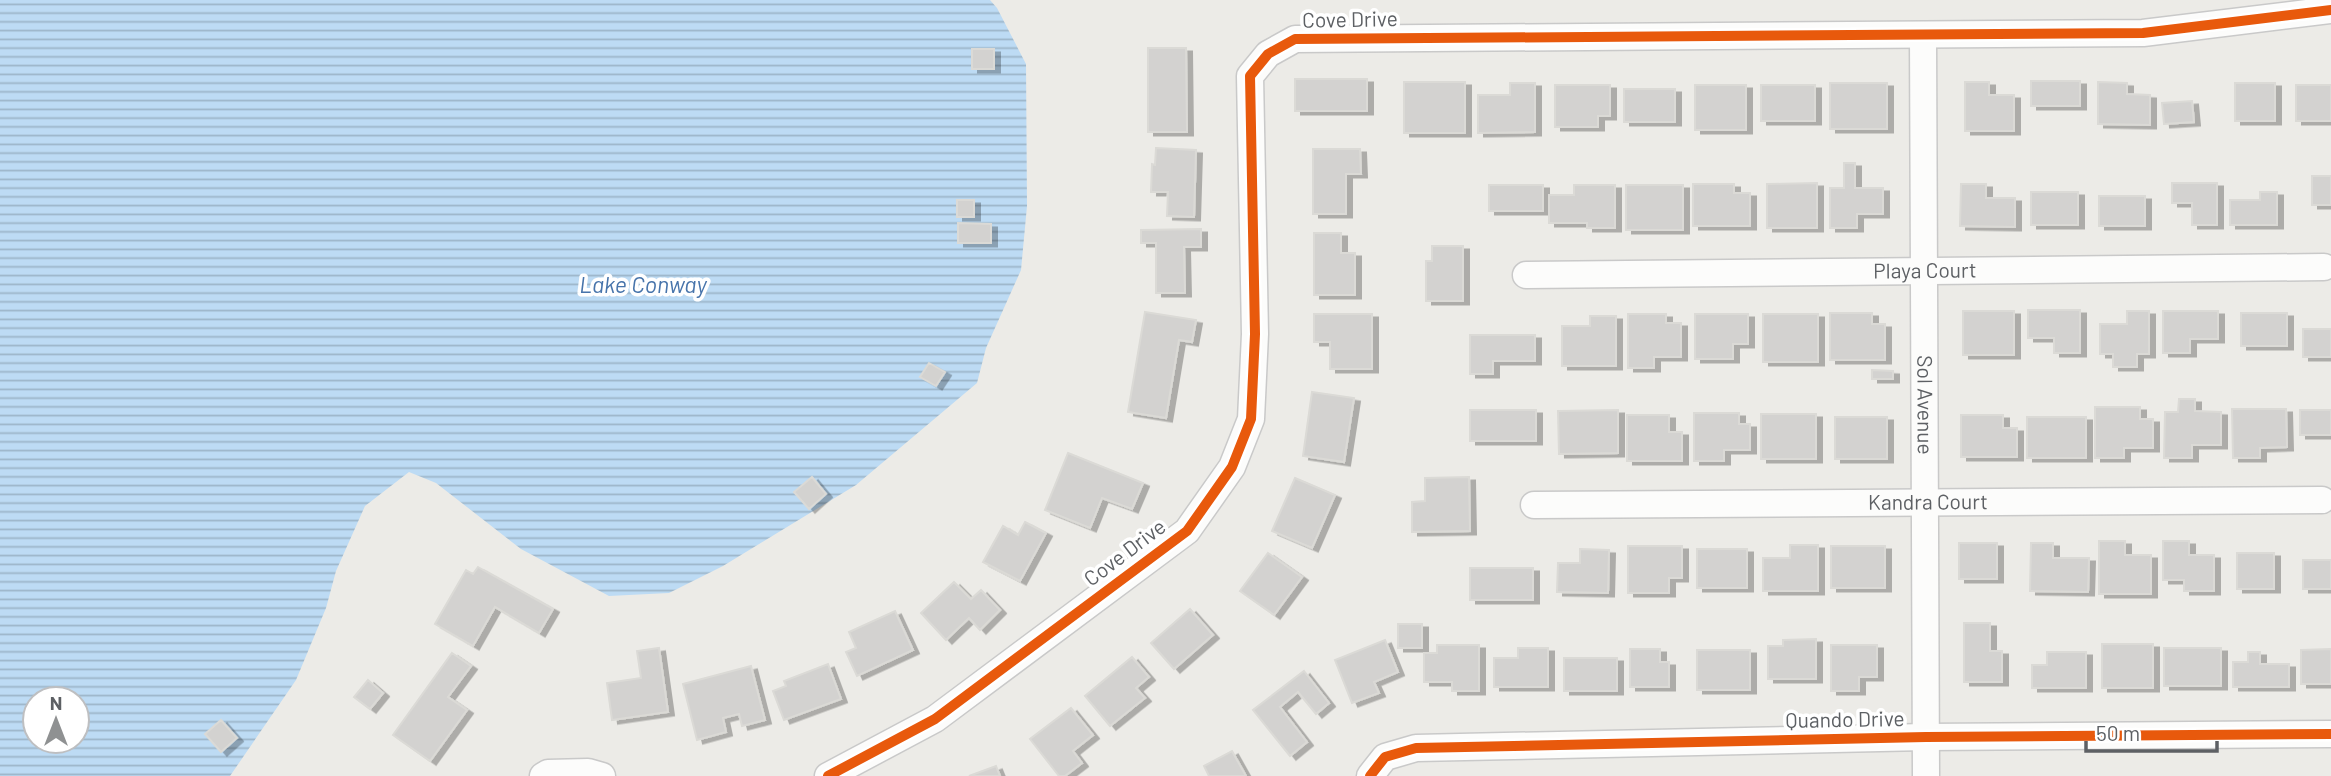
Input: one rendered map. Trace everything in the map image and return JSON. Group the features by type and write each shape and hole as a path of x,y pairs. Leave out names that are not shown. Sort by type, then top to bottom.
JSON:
{"street":[{"name":"Cove Drive","path":"828,776 935,719 1187,531 1232,467 1251,419 1255,334 1250,76 1268,54 1295,39 2143,33 2331,10"},
{"name":"Sol Avenue","path":"1923,36 1926,776"},
{"name":"Playa Court","path":"1526,275 2324,267"},
{"name":"Kandra Court","path":"1534,505 2322,500"},
{"name":"Quando Drive","path":"1370,776 1385,757 1416,748 1926,737 2331,734"},
{"path":"543,776 548,773 588,772 602,776"}],"water":[{"name":"Lake Conway","path":"0,0 990,0 997,8 1026,64 1027,206 1021,270 986,348 977,383 856,485 723,566 669,593 609,596 521,549 436,483 409,472 365,506 336,571 326,608 296,680 230,776 0,776"}],"building":[{"path":"1148,48 1186,48 1187,132 1148,132"},
{"path":"972,49 994,49 994,69 972,69"},
{"path":"1295,79 1367,79 1367,111 1295,111"},
{"path":"2031,81 2080,81 2080,106 2031,106"},
{"path":"1404,82 1465,82 1465,133 1404,133"},
{"path":"1965,82 1989,82 1989,95 2014,95 2014,131 1965,131"},
{"path":"2098,82 2127,83 2127,94 2150,95 2150,125 2098,124"},
{"path":"1510,83 1535,83 1535,132 1478,133 1478,95 1510,95"},
{"path":"1830,83 1887,83 1887,129 1830,129"},
{"path":"2235,83 2275,83 2275,121 2235,121"},
{"path":"1555,85 1610,85 1610,116 1598,116 1598,127 1555,127"},
{"path":"1695,85 1746,85 1746,130 1695,130"},
{"path":"1761,85 1815,85 1815,121 1761,121"},
{"path":"2296,85 2331,85 2331,121 2296,121"},
{"path":"1624,89 1675,89 1675,122 1624,122"},
{"path":"2192,101 2194,122 2164,124 2162,103"},
{"path":"1156,148 1196,150 1194,217 1167,216 1168,192 1151,192 1152,164 1155,165"},
{"path":"1313,149 1360,149 1361,174 1346,174 1346,214 1313,214"},
{"path":"1844,163 1855,163 1855,188 1883,188 1883,214 1857,214 1857,228 1830,228 1830,188 1844,188"},
{"path":"2312,176 2331,176 2331,205 2312,205"},
{"path":"1817,183 1817,228 1767,228 1767,184"},
{"path":"2172,183 2217,183 2217,225 2192,225 2192,203 2172,203"},
{"path":"1693,184 1734,184 1734,193 1750,193 1750,226 1693,226"},
{"path":"1961,184 1986,184 1986,198 2015,198 2015,227 1960,226"},
{"path":"1489,185 1543,185 1543,211 1489,211"},
{"path":"1574,185 1615,185 1615,228 1587,228 1587,223 1549,223 1549,195 1574,195"},
{"path":"1626,185 1683,185 1683,230 1626,230"},
{"path":"2031,192 2078,192 2078,225 2031,225"},
{"path":"2260,192 2277,192 2277,225 2230,225 2230,200 2260,200"},
{"path":"2099,196 2145,196 2145,226 2099,226"},
{"path":"957,200 974,200 974,217 957,217"},
{"path":"958,223 991,224 991,243 958,243"},
{"path":"1201,229 1201,247 1184,247 1185,293 1156,293 1156,243 1141,243 1141,230"},
{"path":"1314,233 1341,233 1341,253 1355,253 1355,295 1314,295"},
{"path":"1432,246 1463,246 1463,301 1426,301 1426,261 1432,261"},
{"path":"2028,310 2080,310 2080,353 2054,353 2054,338 2028,338"},
{"path":"1963,311 2014,311 2014,355 1963,355"},
{"path":"2127,311 2149,311 2149,354 2137,354 2137,367 2113,367 2113,354 2100,354 2100,324 2127,324"},
{"path":"2163,311 2218,311 2218,339 2190,339 2190,353 2163,353"},
{"path":"1145,312 1196,320 1192,342 1179,340 1166,418 1128,412"},
{"path":"1830,313 1872,313 1872,324 1885,324 1885,360 1830,360"},
{"path":"2241,313 2287,313 2287,346 2241,346"},
{"path":"1314,314 1372,314 1372,369 1330,369 1330,342 1314,342"},
{"path":"1628,314 1666,314 1666,323 1681,323 1681,357 1654,357 1654,368 1628,368"},
{"path":"1695,314 1748,314 1748,344 1733,344 1733,359 1695,359"},
{"path":"1763,314 1818,314 1818,362 1763,362"},
{"path":"1590,316 1616,316 1616,366 1562,366 1562,326 1590,326"},
{"path":"2303,329 2331,329 2331,357 2303,357"},
{"path":"1470,335 1535,335 1535,361 1493,361 1493,374 1470,374"},
{"path":"929,363 945,372 936,386 920,377"},
{"path":"1872,370 1893,371 1893,379 1872,379"},
{"path":"1312,392 1354,398 1344,462 1303,456"},
{"path":"2179,399 2195,399 2195,411 2221,412 2221,445 2192,445 2192,458 2164,458 2165,412 2178,412"},
{"path":"2095,407 2140,407 2140,419 2153,419 2153,448 2124,448 2124,458 2095,458"},
{"path":"2232,409 2286,409 2287,447 2260,448 2260,458 2233,458"},
{"path":"1470,410 1536,410 1536,441 1470,441"},
{"path":"1618,410 1618,453 1559,454 1558,411"},
{"path":"2300,410 2331,410 2331,435 2300,435"},
{"path":"1694,413 1739,413 1739,424 1750,424 1750,450 1724,450 1724,461 1694,461"},
{"path":"1761,414 1816,414 1816,459 1761,459"},
{"path":"1627,415 1669,415 1669,432 1682,432 1682,461 1627,461"},
{"path":"1961,415 2003,415 2003,428 2017,428 2017,457 1961,457"},
{"path":"1835,417 1887,417 1887,459 1835,459"},
{"path":"2027,417 2086,417 2086,458 2027,458"},
{"path":"1068,453 1143,483 1132,509 1102,498 1090,528 1045,510"},
{"path":"812,477 826,494 809,509 794,492"},
{"path":"1469,477 1470,531 1412,532 1412,502 1425,501 1425,478"},
{"path":"1295,478 1335,495 1312,548 1272,531"},
{"path":"1025,522 1046,533 1020,581 983,562 1003,526 1018,535"},
{"path":"2099,541 2125,541 2125,555 2151,555 2151,594 2099,594"},
{"path":"2163,541 2189,541 2189,555 2214,555 2214,591 2184,591 2184,580 2163,580"},
{"path":"1959,543 1997,543 1997,579 1959,579"},
{"path":"2031,543 2053,543 2053,558 2089,558 2088,592 2030,591"},
{"path":"1790,545 1818,545 1818,591 1763,591 1763,558 1790,558"},
{"path":"1628,546 1682,546 1682,578 1669,578 1669,593 1628,593"},
{"path":"1831,546 1885,546 1885,588 1831,588"},
{"path":"1580,549 1609,550 1608,593 1557,592 1558,563 1580,563"},
{"path":"1697,549 1747,549 1747,588 1697,588"},
{"path":"1268,553 1302,577 1274,615 1240,591"},
{"path":"2237,553 2274,553 2274,589 2237,589"},
{"path":"2303,560 2331,560 2331,589 2303,589"},
{"path":"478,567 553,609 539,633 495,607 473,646 435,624 466,570 473,574"},
{"path":"1470,568 1533,568 1533,600 1470,600"},
{"path":"954,582 971,599 981,590 1000,610 980,630 969,618 946,640 921,613"},
{"path":"1190,609 1213,635 1174,669 1151,643"},
{"path":"895,611 913,650 857,676 846,652 856,648 849,632"},
{"path":"1964,623 1990,623 1990,651 2002,651 2002,682 1964,682"},
{"path":"1398,624 1422,624 1422,648 1398,648"},
{"path":"1816,639 1816,679 1768,679 1768,646 1783,646 1783,640"},
{"path":"1385,640 1398,672 1374,682 1379,693 1352,703 1335,660"},
{"path":"2102,644 2153,644 2153,688 2102,688"},
{"path":"1437,645 1479,645 1479,691 1452,691 1452,682 1424,682 1424,653 1437,653"},
{"path":"1831,645 1877,645 1877,677 1859,677 1859,691 1831,691"},
{"path":"659,648 668,712 612,720 607,683 641,678 637,651"},
{"path":"1518,648 1548,648 1548,687 1494,687 1494,658 1518,658"},
{"path":"2164,648 2221,648 2221,686 2164,686"},
{"path":"1630,649 1660,649 1660,662 1669,662 1669,687 1630,687"},
{"path":"2331,649 2331,684 2301,684 2301,650"},
{"path":"1697,650 1750,650 1750,690 1697,690"},
{"path":"2047,652 2086,652 2086,688 2032,688 2032,665 2047,665"},
{"path":"2248,652 2260,652 2260,664 2289,664 2289,687 2233,687 2233,662 2248,662"},
{"path":"452,653 471,666 448,697 467,710 430,761 393,735"},
{"path":"1132,657 1149,677 1136,688 1145,698 1110,726 1085,696"},
{"path":"1564,658 1617,658 1617,691 1564,691"},
{"path":"828,664 841,699 784,720 773,691 786,686 784,681"},
{"path":"751,666 765,720 742,726 739,714 723,718 726,732 697,740 683,684"},
{"path":"1304,671 1329,703 1316,714 1298,692 1280,707 1307,742 1290,756 1253,710"},
{"path":"368,680 383,693 370,709 354,697"},
{"path":"1071,708 1093,735 1073,751 1082,763 1065,776 1059,776 1030,739"},
{"path":"221,720 237,738 221,752 205,734"},
{"path":"1232,751 1246,776 1209,776 1204,766"},
{"path":"996,766 1000,776 969,776"}],"cycle path":[{"path":"828,776 935,719 1187,531 1232,467 1251,419 1255,334 1250,76 1268,54 1295,39 2143,33 2331,10"},
{"path":"1370,776 1385,757 1416,748 1926,737 2331,734"}]}
